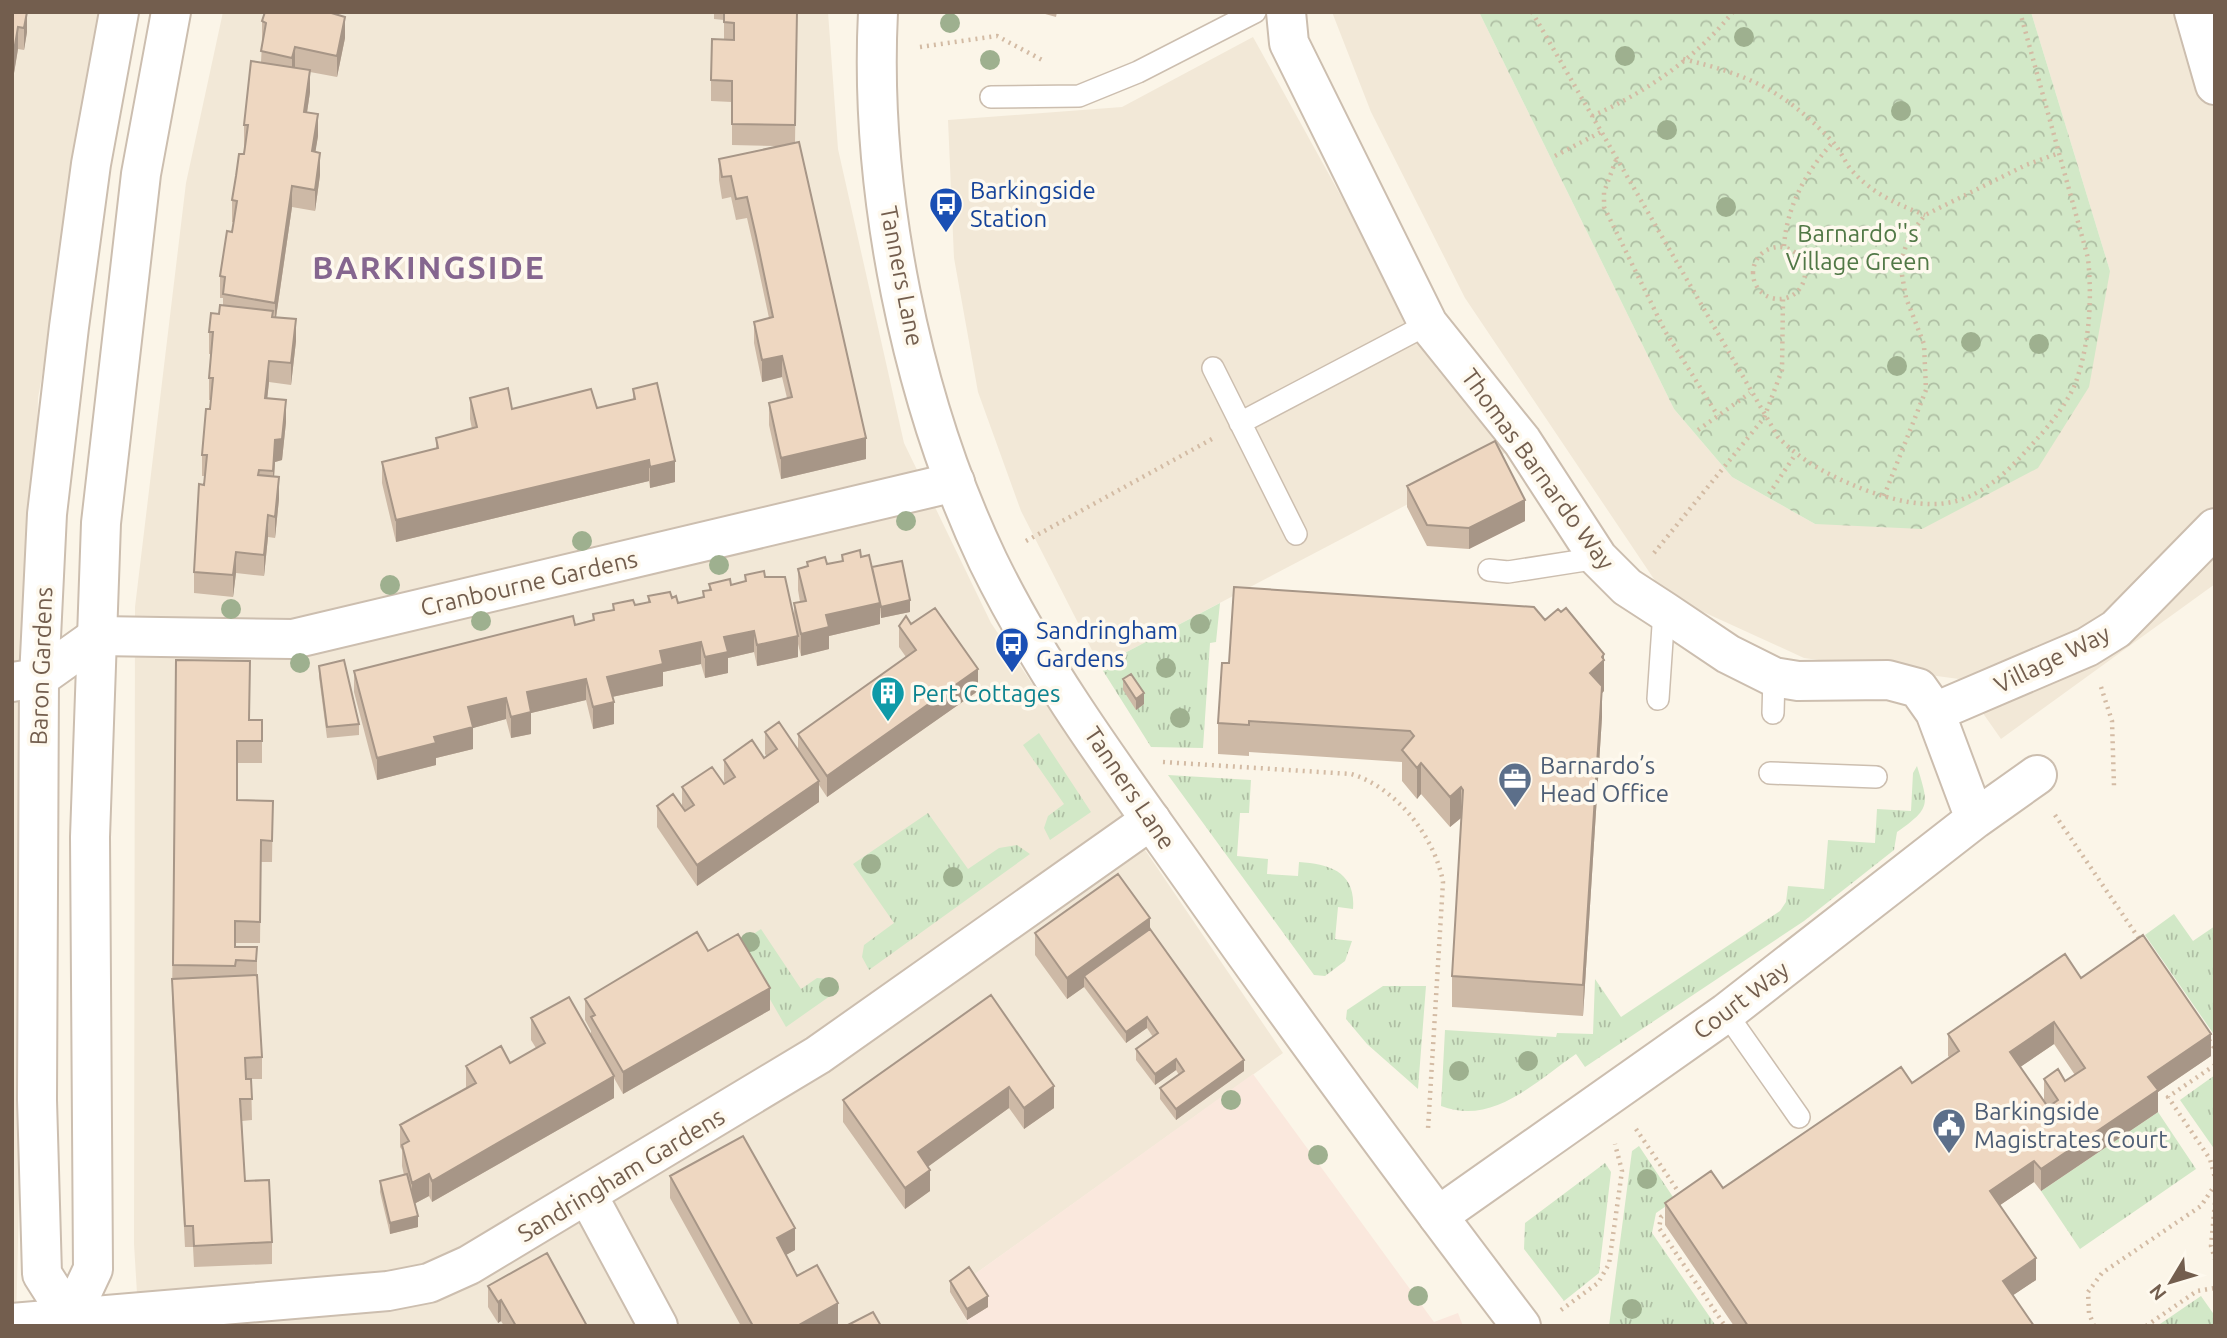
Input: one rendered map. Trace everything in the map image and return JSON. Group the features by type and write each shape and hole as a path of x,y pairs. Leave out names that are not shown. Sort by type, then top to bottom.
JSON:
{"street":[{"name":"Baron Gardens","path":"70,1323 42,1274 26,680 91,164 119,12"},
{"path":"70,1323 93,1269 90,837 101,523 139,188 171,12"},
{"name":"Tanners Lane","path":"878,12 876,53 891,230 926,389 955,482 989,561 1044,663 1152,820 1293,1022 1521,1326"},
{"name":"Thomas Barnardo Way","path":"1286,12 1289,43 1428,324 1522,441 1598,558 1627,587 1727,654 1774,695 1798,681 1888,680 1918,688 1936,712 1975,819"},
{"path":"2194,12 2215,85"},
{"name":"Cranbourne Gardens","path":"98,636 293,639 955,482"},
{"name":"Village Way","path":"1936,712 2087,647 2116,629 2215,528"},
{"path":"26,680 98,636"},
{"name":"Court Way","path":"1431,1206 1602,1101 1726,1013 1975,819 2034,777"},
{"name":"Sandringham Gardens","path":"12,1323 70,1323 388,1291 429,1283 470,1265 818,1055 1152,820"},
{"path":"588,1196 658,1326"}],"lane":[{"path":"992,97 1079,96 1138,72 1255,12"},
{"path":"1240,423 1428,324"},
{"path":"1213,368 1296,534"},
{"path":"1489,570 1508,572 1598,558"},
{"path":"1658,699 1664,611"},
{"path":"1770,773 1876,777"},
{"path":"1726,1013 1799,1117"}],"path":[{"path":"1532,12 1764,418 1795,455 1841,481 1920,505 1964,501 2005,476 2044,431 2076,382 2092,297 2088,258 2020,12"},
{"path":"1592,116 1633,98 1683,59 1733,12"},
{"path":"876,53 998,36 1054,66 1079,96"},
{"path":"1683,59 1739,73 1770,88 1833,141 1849,167 1871,190 1925,215"},
{"path":"1555,156 1601,132"},
{"path":"1784,246 1794,200 1818,158 1833,141"},
{"path":"1884,496 1926,390 1924,344 1906,298 1902,275 1903,255 1909,236 1925,215 2026,165 2059,153"},
{"path":"1616,159 1604,192 1604,207 1665,331 1718,416"},
{"path":"1784,246 1798,254 1806,269 1798,292 1783,299 1774,299 1758,289 1753,272 1755,263 1766,249 1784,246"},
{"path":"1627,587 1764,418 1782,370 1783,299"},
{"path":"1698,430 1750,393"},
{"path":"989,561 1240,423"},
{"path":"1769,494 1795,455"},
{"path":"2087,647 2112,721 2114,786"},
{"path":"1109,758 1351,774 1370,779 1387,791 1430,842 1440,862 1443,882 1431,1206"},
{"path":"2034,777 2144,946"},
{"path":"2207,1038 2215,1049"},
{"path":"2215,1065 2168,1097 2210,1158 2215,1178"},
{"path":"1602,1101 1683,1198 1681,1203"},
{"path":"1559,1312 1598,1283 1609,1264 1622,1171 1620,1156 1602,1101"},
{"path":"2094,1326 2089,1313 2088,1292 2102,1273 2201,1206 2215,1185"},
{"path":"2215,1203 2211,1246 2215,1259"},
{"path":"1671,1210 1661,1217 1659,1228 1726,1326"},
{"path":"2146,1326 2197,1291 2215,1288"}],"shaded area":[{"path":"12,12 108,12 38,398 16,1326 12,1326"},
{"path":"223,12 828,12 838,149 904,443 991,623 1283,1053 950,1292 970,1326 139,1326 134,1244 135,607 186,183"},
{"path":"1332,12 1479,12 1674,409 1732,477 1815,524 2110,271 2031,12 2215,12 2215,584 2001,739 1959,679 1804,658 1664,594 1465,298 1371,112"},
{"path":"1253,37 1436,368 1507,452 1100,666 1021,511 978,392 954,258 948,120 1122,107"},
{"path":"1253,1074 1434,1322 1458,1313 1463,1326 970,1326 950,1292"}],"green space":[{"name":"Barnardo''s Village Green","path":"1479,12 2031,12 2110,271 2089,387 2038,468 1922,529 1815,524 1732,477 1674,409"},
{"path":"1220,603 1216,642 1210,643 1203,748 1151,747 1100,666"},
{"path":"1039,733 1091,812 1050,840 1044,828 1048,816 1064,804 1023,745"},
{"path":"1917,766 1924,789 1924,805 1916,817 1897,832 1894,850 1804,921 1585,1067 1576,1054 1529,1088 1496,1106 1460,1111 1441,1106 1445,1030 1556,1037 1557,1033 1593,1034 1595,979 1621,1017 1780,911 1786,902 1788,886 1824,889 1828,840 1875,843 1877,809 1911,811 1913,773"},
{"path":"1168,775 1251,780 1249,813 1240,813 1237,856 1268,859 1267,874 1298,876 1299,862 1331,868 1345,878 1353,896 1353,909 1338,907 1335,939 1352,941 1345,961 1325,976 1314,975"},
{"path":"928,813 968,869 999,848 1017,845 1030,854 869,970 862,957 864,945 894,923 853,864"},
{"path":"2174,914 2193,941 2215,926 2215,1036 2145,935"},
{"path":"761,929 801,989 817,978 830,979 840,989 786,1027 738,944"},
{"path":"1383,986 1426,986 1418,1089 1367,1044 1346,1019 1347,1010"},
{"path":"2215,1075 2215,1150 2180,1100"},
{"path":"2158,1112 2196,1169 2080,1249 2041,1191"},
{"path":"1639,1146 1675,1200 1656,1213 1652,1233 1716,1326 1609,1326 1632,1151"},
{"path":"1605,1163 1611,1172 1599,1273 1564,1301 1524,1249 1525,1223"},
{"path":"2201,1296 2215,1316 2215,1326 2157,1326"}],"building":[{"path":"12,12 27,12 24,28 18,27 12,63"},
{"path":"265,12 328,12 345,17 337,56 295,47 292,58 261,51 266,23 262,21"},
{"path":"724,12 797,12 795,125 732,124 732,81 711,80 712,39 734,40 734,23 724,22"},
{"path":"251,61 310,70 304,112 318,114 312,151 320,153 315,190 292,186 275,303 223,294 225,277 220,276 227,231 232,232 237,201 232,200 239,154 244,154 248,125 244,125"},
{"path":"799,142 866,438 781,458 769,403 792,397 782,356 762,360 754,322 773,317 756,236 747,197 736,199 731,176 722,177 719,159"},
{"path":"220,305 273,311 272,317 296,319 291,363 269,361 265,398 286,400 282,439 275,440 273,471 259,470 258,475 279,477 275,517 268,515 264,555 236,552 233,575 194,572 199,484 204,485 207,455 202,455 206,409 210,409 213,378 209,378 213,332 209,332 211,313 219,314"},
{"path":"657,383 675,461 650,467 649,460 396,520 382,462 438,448 436,438 477,427 470,398 508,388 512,409 591,389 597,408 635,399 633,389"},
{"path":"1495,441 1525,500 1469,528 1427,525 1407,486"},
{"path":"860,550 861,557 869,555 880,603 826,615 829,627 801,634 794,603 806,601 798,569 808,566 807,562 825,557 827,564 843,561 842,555"},
{"path":"902,561 910,600 881,607 872,567"},
{"path":"764,571 765,577 785,577 798,636 757,645 754,631 724,637 728,652 705,657 701,642 660,651 663,664 607,677 614,702 593,707 586,679 527,692 531,712 511,717 506,698 468,707 473,727 434,737 436,743 377,758 354,671 573,616 575,625 594,620 593,614 614,610 613,604 633,600 635,605 650,602 648,596 670,592 672,598 676,596 678,603 704,597 703,591 711,590 709,584 730,579 731,585 746,581 745,575"},
{"name":"Barnardo’s Head Office","path":"1234,587 1534,607 1545,620 1558,609 1561,612 1566,608 1604,654 1604,660 1590,673 1602,686 1583,985 1452,976 1463,790 1461,787 1450,797 1421,763 1417,768 1402,750 1414,736 1410,731 1249,721 1249,725 1218,723 1222,663 1229,663"},
{"name":"Pert Cottages","path":"935,608 978,669 827,776 798,734 916,650 899,626 906,616 911,624"},
{"path":"176,660 250,661 249,720 262,720 262,741 237,741 237,800 273,801 272,841 261,840 260,922 235,921 235,947 257,947 256,961 236,960 235,966 173,965"},
{"path":"344,660 359,724 327,727 319,666"},
{"path":"1131,674 1144,693 1136,699 1123,679"},
{"path":"779,722 819,781 697,865 657,806 673,794 685,811 694,805 682,787 712,767 724,784 735,777 724,760 752,740 764,758 777,749 765,732"},
{"path":"1118,874 1150,918 1067,978 1035,933"},
{"path":"1150,929 1244,1060 1176,1109 1160,1088 1184,1071 1176,1059 1155,1074 1136,1049 1158,1033 1147,1017 1126,1032 1084,976"},
{"path":"697,932 708,951 738,934 770,988 623,1072 591,1017 595,1015 585,999"},
{"name":"Barkingside Magistrates Court","path":"2143,935 2211,1034 2148,1077 2158,1090 2041,1169 2034,1161 1990,1191 2036,1258 2003,1281 2034,1326 1748,1326 1665,1203 1711,1171 1723,1188 1901,1067 1912,1083 1959,1051 1948,1034 2065,954 2081,978","holes":["2054,1022 2085,1068 2065,1081 2058,1069 2044,1079 2058,1100 2048,1107 2010,1052"]},
{"path":"257,975 262,1057 245,1058 246,1079 251,1079 252,1099 240,1099 245,1181 269,1180 272,1242 194,1246 193,1226 185,1226 172,979"},
{"path":"991,995 1054,1086 1024,1108 1009,1087 918,1152 930,1170 905,1188 843,1100"},
{"path":"569,997 614,1076 432,1181 429,1174 412,1183 402,1145 409,1141 400,1125 476,1083 466,1066 501,1046 510,1063 545,1043 531,1018"},
{"path":"743,1136 795,1228 777,1238 797,1276 817,1265 838,1303 797,1326 753,1326 670,1176"},
{"path":"407,1174 418,1216 390,1223 380,1181"},
{"path":"547,1253 587,1326 516,1326 501,1300 498,1302 488,1286"},
{"path":"969,1267 988,1296 967,1309 950,1281"},
{"path":"873,1312 881,1326 846,1326"}],"place":[{"name":"Barkingside Station","path":"946,234"},
{"name":"Sandringham Gardens","path":"1012,674"},
{"name":"Pert Cottages","path":"888,723"},
{"name":"Barnardo’s Head Office","path":"1515,809"},
{"name":"Barkingside Magistrates Court","path":"1949,1155"}],"district":[{"name":"BARKINGSIDE","path":"429,267"}]}
